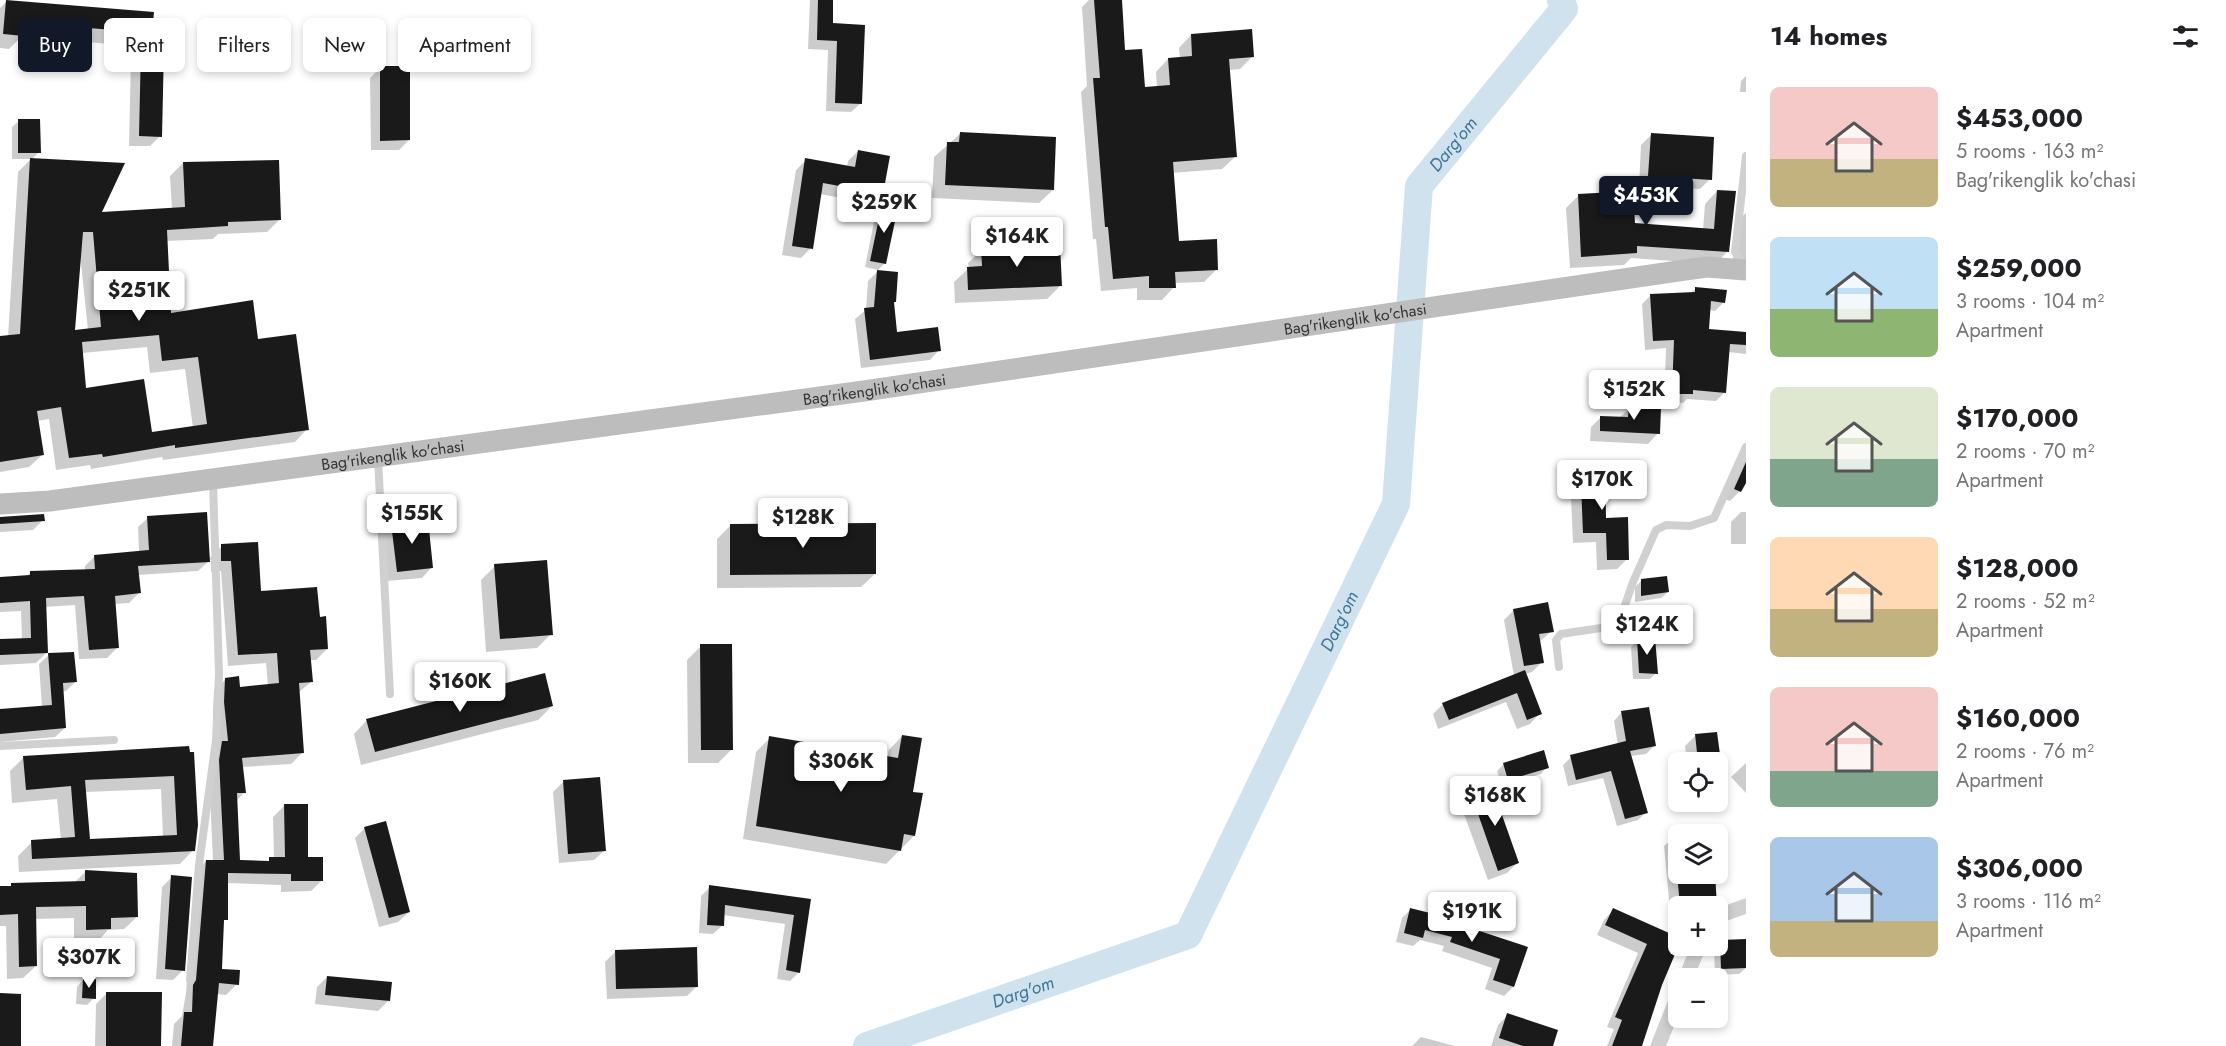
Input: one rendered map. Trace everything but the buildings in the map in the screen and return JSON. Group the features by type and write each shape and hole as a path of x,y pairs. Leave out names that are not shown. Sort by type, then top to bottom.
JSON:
{"main road":[{"name":"Bag'rikenglik ko'chasi","path":"0,504 50,501 213,480 864,390 1685,270 1745,269"}],"street":[{"path":"1728,912 1746,906"},
{"path":"1658,1046 1668,1021"}],"lane":[{"path":"1745,269 1735,252 1746,156"},
{"path":"1559,667 1556,640 1561,634 1601,628 1613,622 1623,611 1656,530 1666,525 1690,526 1714,518 1746,447"},
{"path":"378,457 390,694"},
{"path":"190,980 199,865 216,740 219,674 213,480"},
{"path":"0,746 114,740"}],"waterway":[{"name":"Darg'om","path":"867,1046 1188,935 1396,504 1419,186 1564,9 1561,0"}]}
